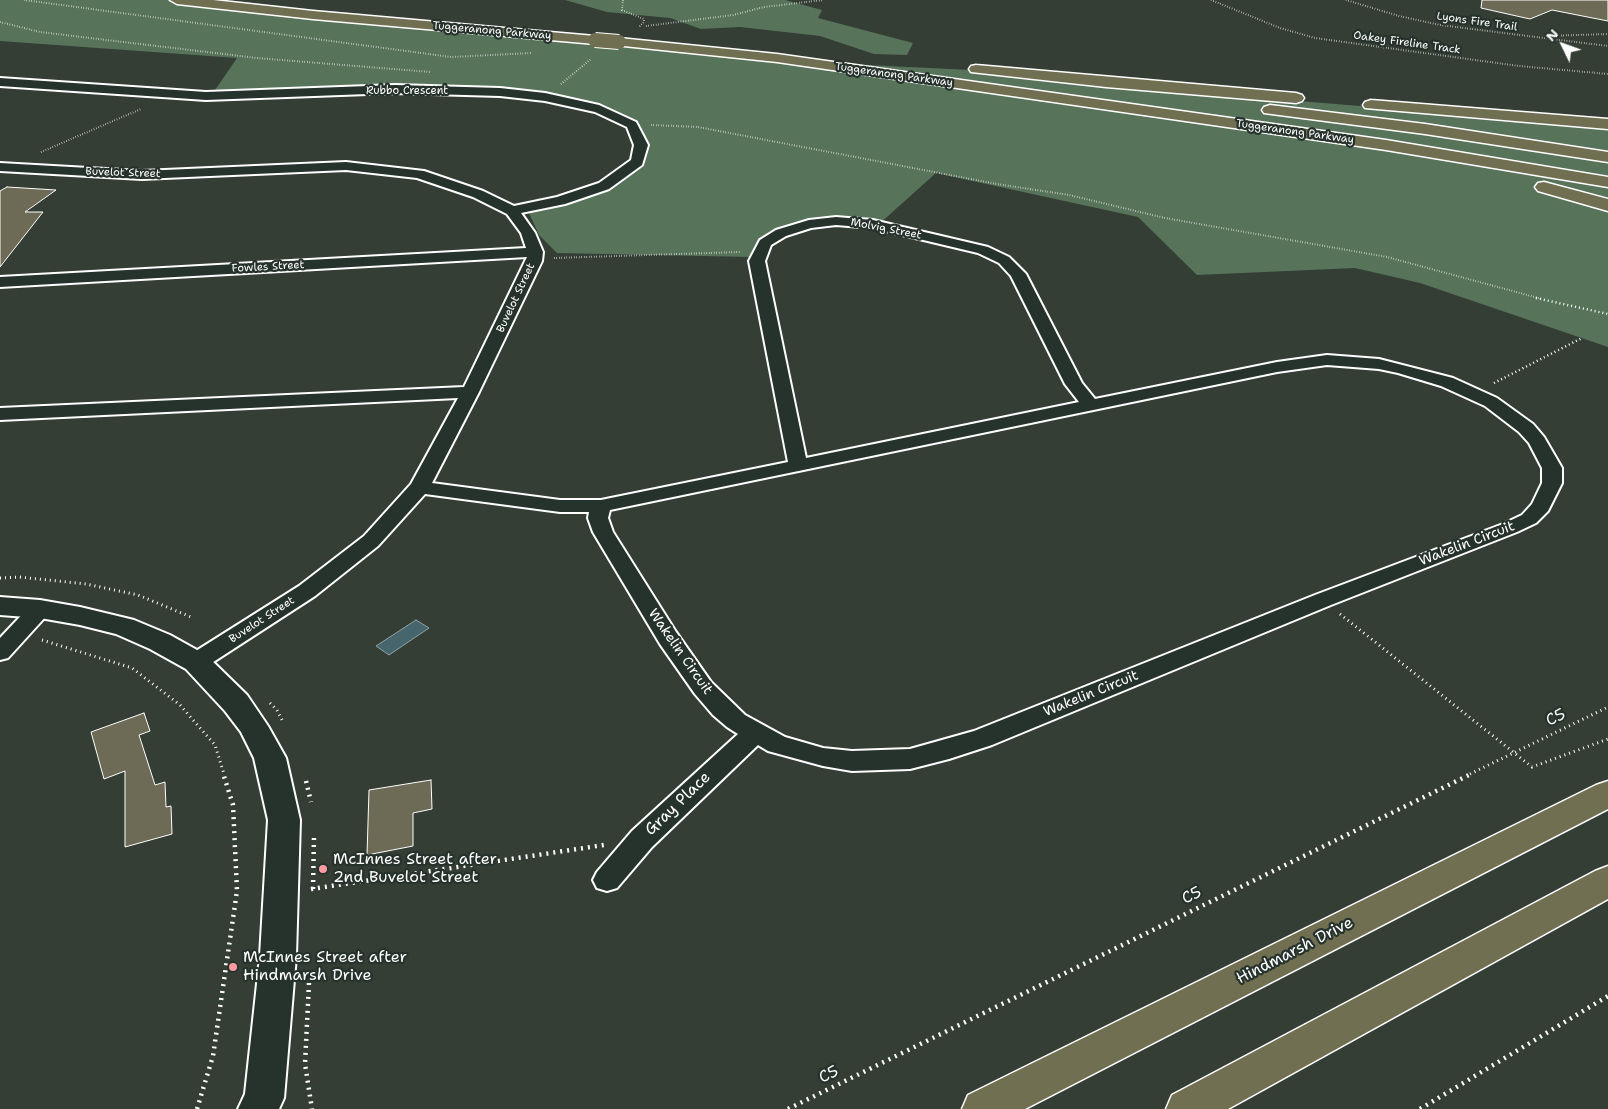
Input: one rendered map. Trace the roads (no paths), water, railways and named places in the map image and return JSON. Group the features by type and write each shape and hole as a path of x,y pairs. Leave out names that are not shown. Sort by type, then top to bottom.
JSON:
{"main road":[{"name":"Tuggeranong Parkway","path":"177,0 313,15 598,37 625,36 790,53 1425,129 1608,157"},
{"name":"Tuggeranong Parkway","path":"228,0 598,37"},
{"name":"Tuggeranong Parkway","path":"625,36 1386,145 1608,182"},
{"path":"790,53 906,62"},
{"path":"963,67 1106,82 1315,100"},
{"path":"934,81 1455,167 1558,190 1608,205"},
{"path":"1354,103 1608,124"},
{"name":"Hindmarsh Drive","path":"987,1108 1608,794"},
{"path":"1187,1109 1608,882"}],"street":[{"name":"Rubbo Crescent","path":"0,82 206,96 395,89 500,92 545,97 599,109 632,125 641,145 637,162 604,186 560,201 512,211"},
{"name":"Buvelot Street","path":"0,167 142,175 346,166 419,174 478,194 512,211 528,233 535,256 470,392 420,487 371,541 314,585 196,662"},
{"name":"Molvig Street","path":"798,465 757,261 765,243 772,238 794,228 822,222 848,221 873,224 995,254 1013,267 1018,274 1074,384 1091,406"},
{"name":"Fowles Street","path":"0,282 535,256"},
{"name":"Wakelin Circuit","path":"420,487 560,506 583,508 601,506 1278,367 1327,360 1379,364 1402,369 1447,382 1474,393 1491,402 1526,428 1546,454 1552,468 1552,483 1541,507 1529,519 1510,528 1323,600 983,738 940,752 910,759 852,761 823,757 777,744 754,733 736,721 703,688 668,638 603,532 598,518 601,506"},
{"path":"0,414 470,392"},
{"path":"0,606 40,609 80,616 124,627 160,642 196,662 236,703 252,726 270,758 284,820 278,956 263,1105"},
{"path":"8,644 40,609"},
{"name":"Gray Place","path":"607,880 642,839 754,733"}],"water":[{"path":"416,620 429,628 389,655 376,646"}],"place":[{"name":"McInnes Street after 2nd Buvelot Street","path":"323,869"},
{"name":"McInnes Street after Hindmarsh Drive","path":"233,967"}]}
